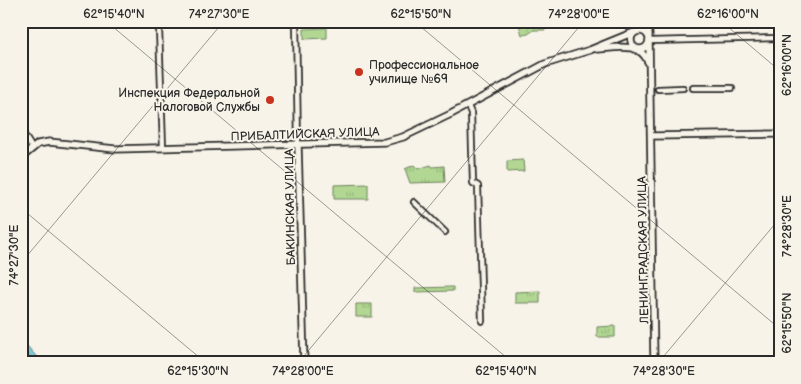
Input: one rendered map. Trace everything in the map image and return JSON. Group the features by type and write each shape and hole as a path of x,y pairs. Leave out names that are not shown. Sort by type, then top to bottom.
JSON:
{"street":[{"name":"БАКИНСКАЯ УЛИЦА","path":"296,21 304,363"},
{"path":"647,21 635,32 630,40 632,45 644,54 649,65"},
{"path":"647,21 651,136 780,134"},
{"path":"159,28 163,148"},
{"name":"ПРИБАЛТИЙСКАЯ УЛИЦА","path":"32,148 38,144 49,142 105,149 372,143 394,140 468,106 539,67 566,56 600,47 635,32"},
{"path":"635,32 644,32 649,40"},
{"path":"649,40 780,38"},
{"path":"636,48 644,48 649,40"},
{"name":"ПРИБАЛТИЙСКАЯ УЛИЦА","path":"600,47 636,48"},
{"path":"658,89 683,88"},
{"path":"693,88 732,88"},
{"path":"468,106 471,113 473,183 478,186 482,321"},
{"path":"21,130 32,148 21,158"},
{"name":"ЛЕНИНГРАДСКАЯ УЛИЦА","path":"651,136 654,363"},
{"path":"414,202 445,232"}],"green space":[{"path":"518,21 567,21 544,30 534,30 522,35"},
{"path":"327,28 327,38 304,39 304,29"},
{"path":"523,160 524,171 507,172 507,161"},
{"path":"414,165 418,169 431,165 432,167 444,166 445,182 410,183 405,169"},
{"path":"368,184 368,199 334,199 334,185"},
{"path":"453,287 453,291 415,292 415,288"},
{"path":"540,291 540,303 515,303 515,292"},
{"path":"356,304 372,304 372,317 356,317"},
{"path":"615,326 615,337 597,337 597,327"}],"water":[{"path":"21,339 42,363 21,363"}],"place":[{"name":"Профессиональное училище №69","path":"359,72"},
{"name":"Инспекция Федеральной Налоговой Службы","path":"270,100"}]}
